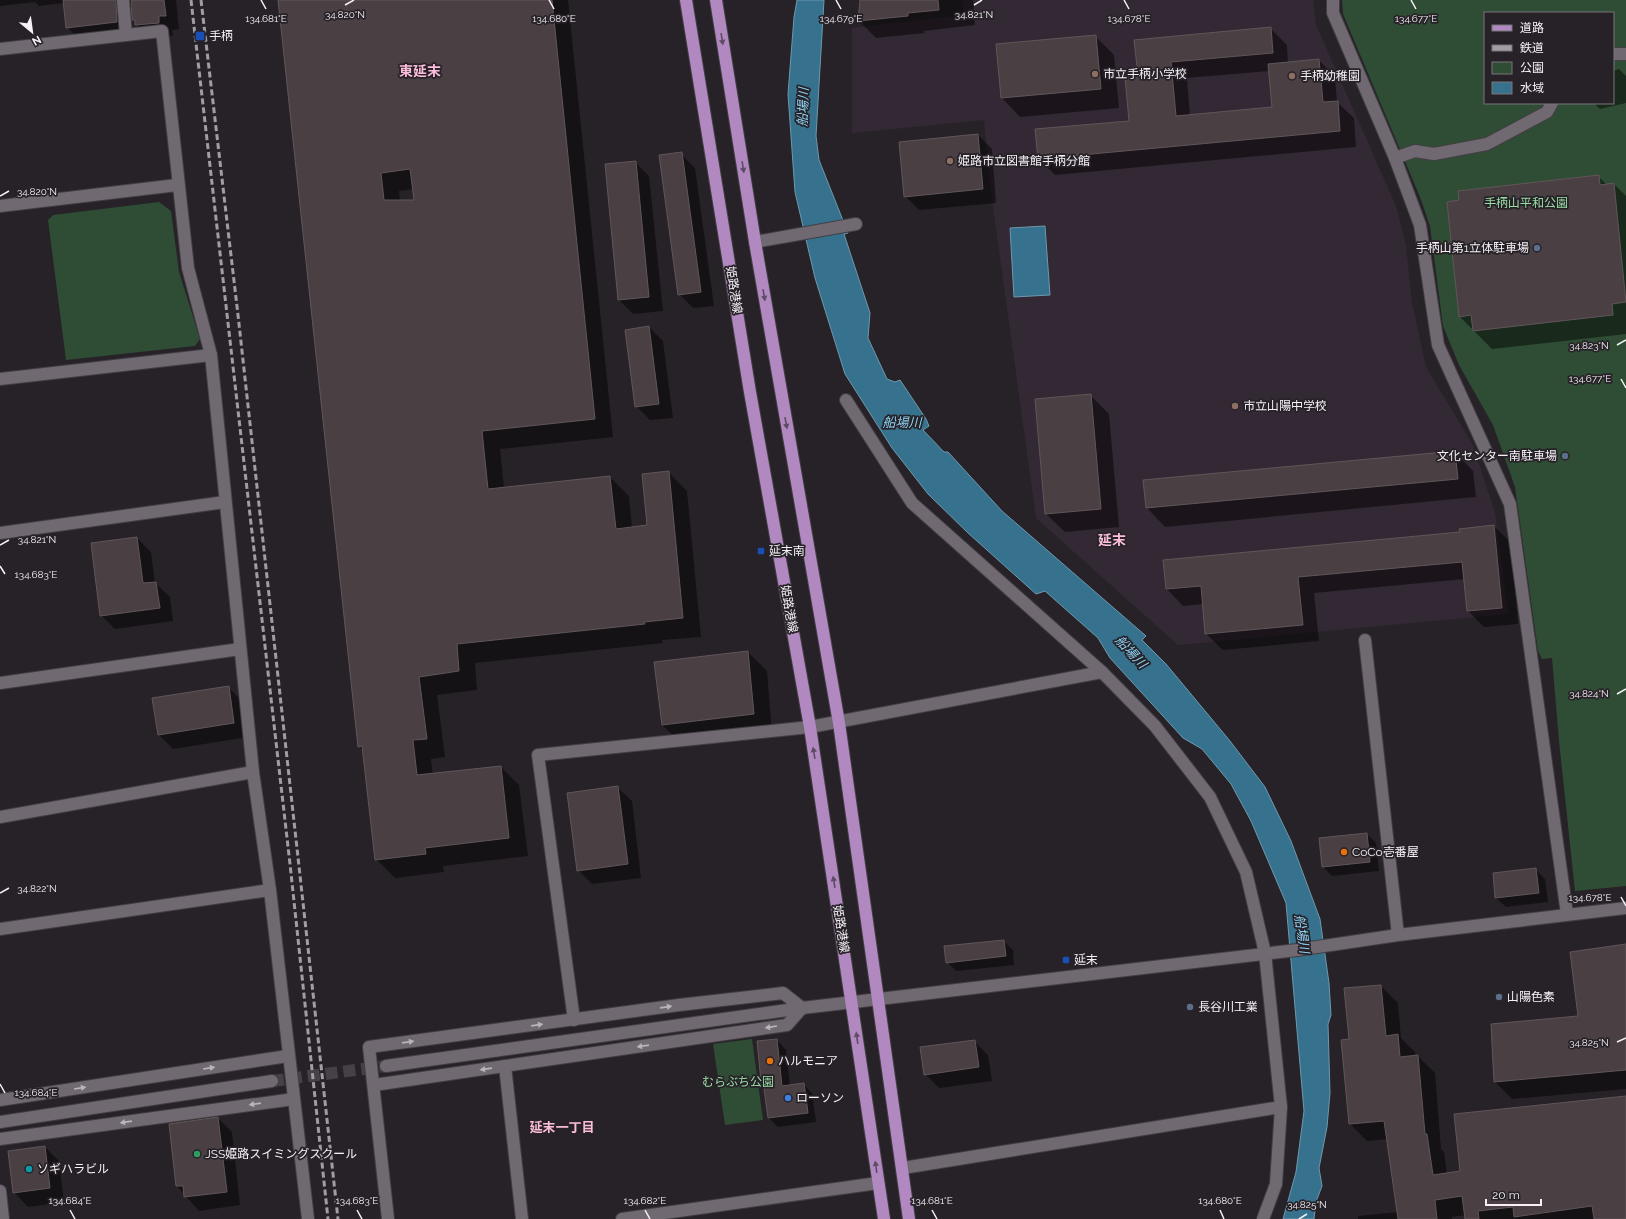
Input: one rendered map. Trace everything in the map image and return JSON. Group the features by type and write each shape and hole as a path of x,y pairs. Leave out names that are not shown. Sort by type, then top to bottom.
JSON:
{"main road":[{"name":"姫路港線","path":"686,0 750,392 810,727 884,1219"},
{"name":"姫路港線","path":"716,0 755,242 838,723 877,1000 903,1168 909,1219"}],"street":[{"path":"123,0 126,35"},
{"path":"1333,0 1333,13 1395,158 1420,225 1438,345 1510,504 1567,914"},
{"path":"0,49 162,31 188,268 211,355 253,772 270,890 308,1219"},
{"path":"1614,54 1626,54"},
{"path":"1395,158 1415,151 1434,154 1487,144 1547,112 1551,104"},
{"path":"0,206 178,185"},
{"path":"755,242 856,224"},
{"path":"0,379 211,355"},
{"path":"846,400 912,503 1102,672 1155,726 1210,797 1246,872 1265,953 1281,1107 1276,1184 1263,1219"},
{"path":"0,533 225,502"},
{"path":"1364,640 1398,935"},
{"path":"0,683 240,650"},
{"path":"574,1020 538,755 838,723 1102,672"},
{"path":"0,817 253,772"},
{"path":"0,929 270,890"},
{"path":"386,1066 802,1008 1626,908"},
{"path":"388,1219 369,1047 783,994 802,1008"},
{"path":"374,1085 787,1025 802,1008"},
{"path":"0,1100 288,1056"},
{"path":"505,1066 522,1219"},
{"path":"0,1122 272,1081"},
{"path":"0,1139 294,1099"},
{"path":"903,1168 1281,1107"},
{"path":"622,1219 878,1182"},
{"path":"0,1191 3,1219"}],"shaded area":[{"name":"市立山陽中学校","path":"962,0 1313,0 1316,25 1396,206 1406,246 1412,303 1426,367 1473,445 1495,513 1508,614 1178,645 1036,518 990,185 984,120 852,133 852,28 964,15"}],"green space":[{"name":"手柄山平和公園","path":"1342,0 1626,0 1626,886 1575,891 1552,658 1542,659 1538,651 1515,487 1493,425 1459,365 1443,326 1430,226 1420,197 1343,14"},
{"path":"159,202 171,211 179,272 200,339 195,346 66,360 48,220 53,215"},
{"name":"むらぶち公園","path":"752,1039 763,1120 725,1125 713,1044"}],"water":[{"name":"船場川","path":"797,0 824,0 816,136 819,160 848,233 844,234 870,313 868,338 887,379 895,382 900,380 926,419 929,426 923,430 944,452 948,452 1002,511 1146,636 1142,640 1166,664 1230,741 1265,787 1291,841 1320,919 1329,983 1331,1015 1328,1024 1330,1093 1327,1127 1319,1168 1322,1186 1316,1202 1314,1219 1283,1219 1296,1172 1304,1111 1286,903 1251,821 1231,784 1202,749 1183,738 1110,658 1098,638 1045,591 1036,594 968,533 928,494 892,448 845,374 815,278 795,192 788,94 794,17"},
{"path":"1045,226 1050,295 1014,297 1010,228"}],"building":[{"path":"63,0 116,0 117,22 66,28"},
{"path":"131,0 164,0 166,16 159,16 159,23 135,25 135,20 132,20"},
{"path":"278,0 552,0 595,419 482,431 488,489 610,476 616,529 647,525 642,474 669,471 683,618 644,622 645,624 457,644 459,671 419,677 427,739 413,740 417,775 501,766 509,838 425,848 426,854 375,860 362,746 358,747","holes":["410,169 414,200 384,200 381,173"]},
{"path":"860,0 938,0 939,10 908,13 908,16 858,21"},
{"path":"1271,27 1273,53 1171,62 1176,116 1272,107 1268,64 1319,59 1323,102 1338,101 1340,131 1038,159 1035,129 1129,121 1125,77 1138,75 1134,40"},
{"path":"1096,35 1101,89 1001,98 996,44"},
{"path":"978,134 983,189 904,197 899,142"},
{"path":"682,152 701,292 678,295 659,155"},
{"path":"636,161 649,297 618,300 605,164"},
{"name":"手柄山第1立体駐車場","path":"1599,175 1600,185 1614,183 1626,302 1612,304 1613,315 1473,331 1471,315 1459,317 1447,202 1459,200 1458,191"},
{"path":"649,326 659,404 635,407 625,330"},
{"path":"1091,394 1101,509 1045,514 1035,399"},
{"path":"1455,451 1458,479 1146,508 1143,480"},
{"path":"1494,525 1502,608 1467,611 1462,562 1298,577 1303,625 1205,634 1201,586 1166,589 1163,560 1460,532 1459,529"},
{"path":"137,537 143,583 156,582 160,608 100,616 91,543"},
{"path":"748,651 754,714 662,725 654,662"},
{"path":"229,686 234,723 158,735 152,698"},
{"path":"618,786 628,864 577,871 567,793"},
{"path":"1367,833 1370,862 1322,867 1319,838"},
{"path":"1536,868 1539,893 1495,898 1493,873"},
{"path":"1004,940 1006,956 946,963 944,946"},
{"path":"1626,944 1626,1070 1494,1082 1491,1024 1578,1016 1570,952"},
{"path":"1381,985 1386,1036 1398,1034 1400,1057 1418,1055 1425,1134 1427,1134 1433,1175 1460,1171 1454,1114 1626,1096 1626,1219 1594,1219 1592,1206 1514,1217 1513,1207 1478,1211 1479,1219 1465,1219 1462,1196 1435,1200 1437,1219 1398,1219 1384,1121 1349,1124 1341,1040 1349,1039 1344,988"},
{"path":"777,1039 782,1086 804,1083 808,1113 768,1118 763,1082 761,1082 757,1041"},
{"path":"975,1040 979,1067 924,1075 920,1047"},
{"name":"JSS姫路スイミングスクール","path":"218,1117 227,1192 184,1197 183,1186 176,1186 169,1124"},
{"name":"ソギハラビル","path":"45,1146 50,1188 13,1193 8,1151"}],"tunnel":[{"path":"272,1081 386,1066"}],"railway":[{"path":"191,0 290,864 328,1219"},
{"path":"201,0 238,315 338,1219"}],"place":[{"name":"手柄","path":"200,36"},
{"name":"市立手柄小学校","path":"1095,74"},
{"name":"手柄幼稚園","path":"1292,76"},
{"name":"姫路市立図書館手柄分館","path":"950,161"},
{"name":"手柄山第1立体駐車場","path":"1537,248"},
{"name":"市立山陽中学校","path":"1235,406"},
{"name":"文化センター南駐車場","path":"1565,456"},
{"name":"延末南","path":"761,551"},
{"name":"CoCo壱番屋","path":"1344,852"},
{"name":"延末","path":"1066,960"},
{"name":"山陽色素","path":"1499,997"},
{"name":"長谷川工業","path":"1190,1007"},
{"name":"ハルモニア","path":"770,1061"},
{"name":"ローソン","path":"788,1098"},
{"name":"JSS姫路スイミングスクール","path":"197,1154"},
{"name":"ソギハラビル","path":"29,1169"}],"district":[{"name":"東延末","path":"420,71"},
{"name":"延末","path":"1112,540"},
{"name":"延末一丁目","path":"562,1127"}]}
